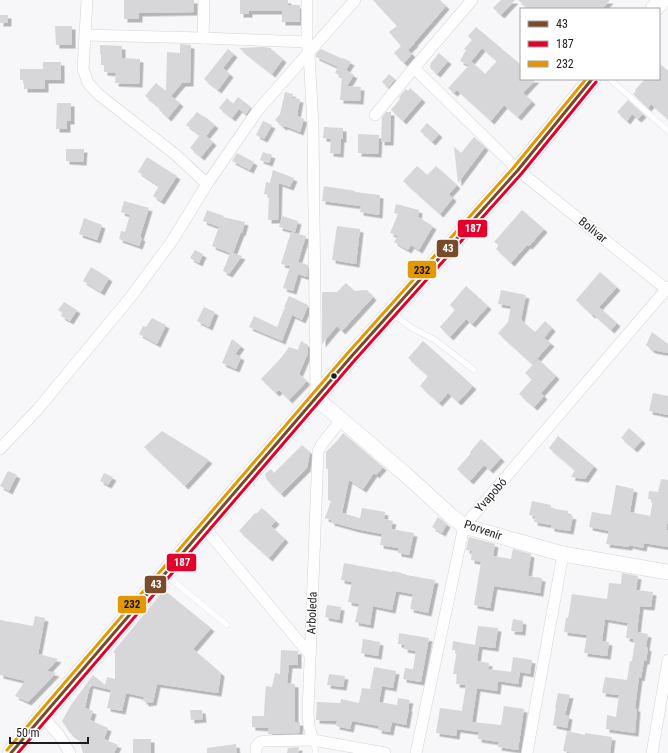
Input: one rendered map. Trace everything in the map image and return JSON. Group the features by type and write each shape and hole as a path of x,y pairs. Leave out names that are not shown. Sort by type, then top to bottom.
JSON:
{"main road":[{"path":"655,8 662,0"},
{"path":"11,753 316,398 518,170 591,80"}],"street":[{"path":"87,0 83,69 88,83 98,94 176,155 207,184"},
{"path":"203,38 204,0"},
{"path":"307,0 307,42 313,126 316,398"},
{"path":"0,449 37,410 130,298 172,241 207,184 258,110 309,54 355,0"},
{"path":"375,115 472,0"},
{"path":"85,35 307,42"},
{"name":"Bolivar","path":"414,68 518,170 667,289"},
{"name":"Yvapobó","path":"416,753 464,526 667,289"},
{"name":"Porvenir","path":"316,398 464,526 563,554 668,572"},
{"name":"Arboleda","path":"313,740 309,726 308,713 318,452 322,444 341,420"},
{"path":"204,527 310,655"},
{"path":"527,753 563,554"},
{"path":"652,753 668,660"},
{"path":"42,716 59,735 70,753"},
{"path":"256,753 256,747 260,742 264,741 313,740 385,753"}],"lane":[{"path":"611,80 668,131"},
{"path":"391,312 412,328 435,340 474,370"},
{"path":"165,574 227,625"},
{"path":"313,740 316,753"}],"building":[{"path":"124,0 194,0 194,12 139,13 139,19 124,19"},
{"path":"240,0 288,0 288,5 300,5 300,22 282,22 282,11 249,11 249,14 240,14"},
{"path":"373,0 440,0 446,6 408,50 412,54 404,63 394,53 401,46 389,32 397,26"},
{"path":"501,0 515,0 501,15 493,8"},
{"path":"518,0 610,0 603,8 527,8"},
{"path":"0,15 8,15 8,23 0,23"},
{"path":"55,26 72,26 72,45 56,45"},
{"path":"476,27 520,64 520,80 535,80 523,93 532,101 518,117 504,105 491,121 457,90 454,93 448,88 472,62 485,74 497,61 482,48 468,65 460,61 466,50 464,49 472,40 468,36"},
{"path":"180,44 191,45 190,83 182,83 171,96 180,103 168,118 159,110 160,108 145,96 156,83 166,91 167,52 180,53"},
{"path":"100,45 122,46 122,58 140,59 139,84 115,83 116,73 104,72 104,65 101,65"},
{"path":"239,48 271,48 283,59 272,74"},
{"path":"228,49 234,54 223,68 230,74 218,90 204,79"},
{"path":"321,49 351,62 346,70 354,75 347,86 361,87 360,101 340,100 342,77 335,73 338,67 316,57 316,54"},
{"path":"439,53 448,61 437,74 431,69 430,66"},
{"path":"43,62 61,62 61,80 45,80 45,89 24,89 24,80 20,80 20,69 43,69"},
{"path":"660,64 668,71 668,119 651,104 648,108 633,94 636,91 635,90 644,80 660,80"},
{"path":"389,74 395,79 388,88 382,82"},
{"path":"410,88 422,99 403,121 391,110 400,99 399,97 406,89 408,91"},
{"path":"285,92 293,94 292,98 300,99 297,116 304,119 300,132 285,126 283,127 275,120 280,114"},
{"path":"238,97 251,107 246,114 239,109 232,118 219,108 227,98 233,104"},
{"path":"628,100 643,114 638,119 632,114 627,121 617,112"},
{"path":"57,103 71,103 71,121 67,121 67,129 56,129"},
{"path":"197,112 215,125 206,136 213,142 201,157 190,148 200,135 186,125"},
{"path":"386,112 391,112 390,142 381,142 382,117"},
{"path":"263,121 272,125 264,139 256,135"},
{"path":"427,123 439,134 432,142 420,131"},
{"path":"324,127 343,128 343,139 341,139 340,154 330,153 331,139 323,138"},
{"path":"358,134 379,135 378,154 358,153"},
{"path":"474,137 485,147 458,183 454,147 461,153"},
{"path":"66,149 84,149 83,162 66,161"},
{"path":"263,152 272,155 269,163 260,160"},
{"path":"237,153 254,162 250,170 232,161"},
{"path":"147,157 177,176 161,201 153,196 159,186 138,172"},
{"path":"417,166 427,175 436,166 457,185 449,194 453,198 440,214 403,181"},
{"path":"273,170 294,178 290,187 279,183 278,220 268,220 269,195 264,194 266,182 270,183"},
{"path":"324,186 380,195 379,215 360,212 361,206 322,201"},
{"path":"124,201 149,208 140,237 142,238 139,246 119,239 121,231 125,232 130,215 121,212"},
{"path":"396,204 419,210 418,217 433,226 419,250 411,245 408,250 394,242 398,236 390,233 398,214 394,213"},
{"path":"207,210 224,216 223,217 245,222 233,253 242,256 229,274 223,271 230,253 212,246 219,227 203,221"},
{"path":"522,210 544,229 511,263 496,249 499,245 494,242"},
{"path":"282,216 298,221 295,232 279,227"},
{"path":"84,218 102,225 97,240 79,234"},
{"path":"337,226 360,229 356,264 332,260"},
{"path":"291,232 306,236 298,262 308,265 307,277 298,274 293,291 283,288 290,266 281,264"},
{"path":"195,250 203,254 199,263 190,258"},
{"path":"91,267 109,278 101,292 83,281"},
{"path":"600,272 617,287 599,307 617,323 611,330 576,300"},
{"path":"346,283 354,291 367,290 373,297 342,331 337,326 322,344 322,292 337,292"},
{"path":"466,286 488,306 472,324 466,319 450,337 440,327 455,310 450,305"},
{"path":"501,290 526,295 521,320 535,332 545,321 552,328 544,338 551,343 532,364 498,333 508,322 511,306 498,304"},
{"path":"289,296 308,306 302,320 292,315 282,341 249,327 254,316 277,327"},
{"path":"64,302 77,310 70,321 61,316 63,313 58,310"},
{"path":"204,307 215,312 209,327 197,321"},
{"path":"152,318 166,325 157,344 139,334 143,326 146,327"},
{"path":"652,332 668,344 668,353 652,350 646,345"},
{"path":"232,339 241,346 235,354 241,357 236,369 222,363"},
{"path":"301,341 308,345 308,353 299,374 307,381 289,400 279,390 276,393 261,379 281,358 289,347 298,350"},
{"path":"423,341 473,386 458,402 448,393 439,403 420,386 428,376 408,358"},
{"path":"538,359 556,376 541,393 544,396 534,407 519,394 532,379 525,373"},
{"path":"653,393 668,396 668,415 649,411"},
{"path":"629,428 642,440 634,449 621,438"},
{"path":"162,431 209,460 185,486 144,447"},
{"path":"343,433 383,467 376,475 374,473 363,489 349,480 342,513 360,518 362,508 385,512 384,519 393,521 391,529 414,533 409,555 398,553 398,548 380,545 382,534 331,522 331,520 325,518 331,501 328,500 328,469 326,469 326,452"},
{"path":"558,436 594,466 585,479 571,477 575,470 549,448"},
{"path":"481,439 501,458 490,470 484,465 470,481 457,469"},
{"path":"302,445 310,452 307,468 281,494 267,480 265,474 271,469 274,473"},
{"path":"8,471 17,475 9,491 0,486"},
{"path":"104,473 113,477 108,485 100,481"},
{"path":"661,479 668,480 668,518 666,530 668,530 668,547 644,543 643,548 629,545 629,547 606,544 609,531 589,527 592,512 611,515 616,485 634,489 630,512 650,516 653,500 648,499 649,491 658,492"},
{"path":"532,501 551,505 550,508 568,511 568,515 573,516 570,531 551,528 551,525 534,522 535,516 529,515"},
{"path":"262,508 276,521 271,526 285,539 269,558 239,531 255,513 256,514"},
{"path":"438,517 447,524 442,533 432,527"},
{"path":"469,537 495,544 493,556 511,559 513,549 531,554 528,576 542,578 540,593 494,586 490,608 474,605 481,562 471,560 472,551 466,550"},
{"path":"344,563 402,573 406,574 405,576 435,580 428,613 410,609 413,594 396,591 392,610 373,606 370,625 355,622 359,604 348,602 352,582 341,580"},
{"path":"622,573 638,576 636,590 653,592 651,607 640,606 637,632 648,634 646,647 648,648 641,678 639,677 635,708 637,708 635,733 606,729 607,715 616,717 619,695 602,693 605,677 627,680 635,641 633,641 633,639 626,638 628,623 605,619 602,641 609,642 607,656 584,653 587,635 564,632 572,594 607,599 609,583 621,584"},
{"path":"164,590 211,628 193,649 221,673 218,693 157,684 153,702 145,703 145,701 143,701 144,697 126,693 122,711 107,708 111,690 90,685 85,708 93,711 90,720 108,728 104,739 118,745 114,753 83,753 79,739 70,733 62,721 71,705 93,675 105,685 107,677 115,679 115,653 113,652"},
{"path":"327,605 341,607 339,620 325,617"},
{"path":"35,616 45,618 38,654 58,659 47,671 56,673 28,702 15,696 25,681 0,675 0,620 33,626"},
{"path":"513,619 523,621 522,632 511,631"},
{"path":"478,626 498,628 495,648 479,646 477,661 489,663 488,669 511,672 513,657 532,660 530,674 520,672 518,684 498,681 497,691 477,688 472,722 501,725 504,706 524,709 518,750 498,747 499,742 478,739 479,732 457,729 456,736 436,733 440,708 462,711 466,685 456,684 457,674 453,674 457,650 452,650 453,641 475,645"},
{"path":"399,633 429,638 421,682 403,679 405,668 413,669 416,651 404,649 405,645 398,644"},
{"path":"363,639 380,642 378,656 361,653"},
{"path":"281,650 298,651 298,665 289,665 287,683 295,684 295,722 300,722 299,733 268,734 269,728 252,727 252,716 264,716 266,686 272,687 275,673 280,674"},
{"path":"374,667 396,671 393,688 382,686 379,702 397,705 398,698 410,700 406,725 392,722 390,732 378,730 379,726 352,721 350,729 336,726 337,721 316,720 317,702 340,703 341,699 359,703 362,688 370,689"},
{"path":"329,674 345,676 343,687 327,685"},
{"path":"558,693 570,695 565,715 569,716 567,728 553,725"},
{"path":"190,710 202,710 203,719 191,720"},
{"path":"567,731 585,735 585,733 612,737 610,753 573,753 563,751"},
{"path":"133,739 151,739 151,753 133,753"},
{"path":"236,744 237,753 207,753 207,748"},
{"path":"299,747 298,753 287,753 288,748"}],"transit line":[{"name":"232","path":"7,750 346,355 514,167 585,80"},
{"name":"43","path":"11,753 350,358 518,170 591,80"},
{"name":"187","path":"18,753 354,361 522,173 596,82"}]}
